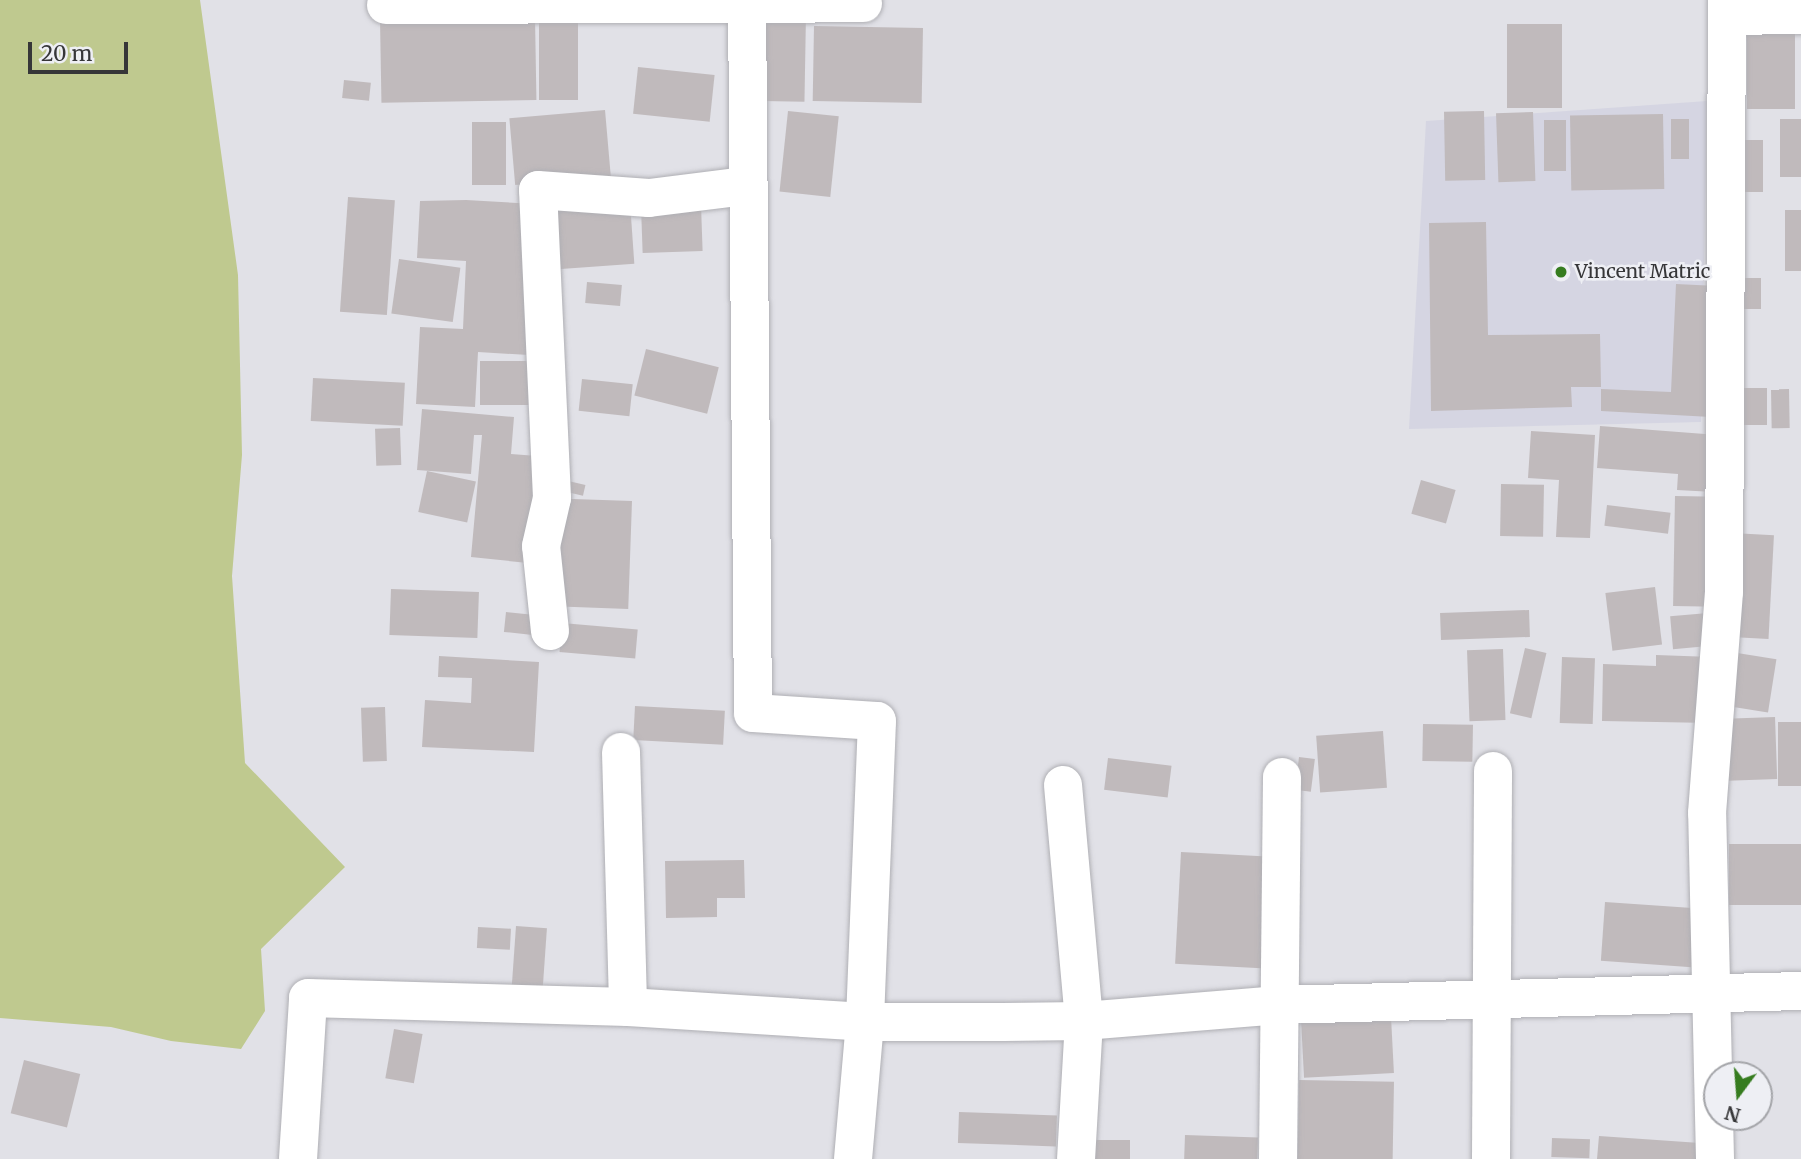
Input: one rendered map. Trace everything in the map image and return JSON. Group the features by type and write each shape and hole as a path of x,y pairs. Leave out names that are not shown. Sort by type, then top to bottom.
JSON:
{"street":[{"path":"747,2 746,186 753,713 877,721 865,1021 853,1159"},
{"path":"386,5 863,3"},
{"path":"1715,1159 1707,813 1724,592 1727,8 1801,15"},
{"path":"550,631 541,546 552,498 538,190 649,198 746,186"},
{"path":"621,752 628,1007"},
{"path":"1492,1159 1493,771"},
{"path":"1278,1159 1282,777"},
{"path":"1063,785 1084,1021 1076,1159"},
{"path":"298,1159 308,998 628,1007 865,1021 1084,1021 1279,1005 1801,991"}],"shaded area":[{"name":"Vincent Matric","path":"1707,101 1701,422 1409,429 1426,121"}],"green space":[{"path":"0,0 200,0 238,275 242,455 232,576 245,763 345,867 261,949 265,1011 241,1049 171,1041 111,1027 0,1018"}],"building":[{"path":"764,13 806,14 804,102 762,101"},
{"path":"535,18 536,100 381,103 380,21"},
{"path":"539,21 578,21 578,100 539,100"},
{"path":"1507,24 1562,24 1562,108 1507,108"},
{"path":"814,26 923,28 922,103 813,101"},
{"path":"1747,28 1795,28 1795,109 1747,109"},
{"path":"638,67 715,75 710,122 633,114"},
{"path":"344,80 371,83 369,101 342,98"},
{"path":"605,110 611,177 515,185 509,118"},
{"path":"788,111 839,116 830,197 780,192"},
{"path":"1484,111 1485,180 1445,181 1444,112"},
{"path":"1533,112 1535,181 1498,182 1496,113"},
{"path":"1663,114 1664,189 1571,191 1570,116"},
{"path":"1671,119 1689,119 1689,159 1671,159"},
{"path":"1780,119 1801,119 1801,177 1780,177"},
{"path":"1544,120 1566,120 1566,171 1544,171"},
{"path":"472,122 506,122 506,185 472,185"},
{"path":"1736,140 1763,140 1763,192 1736,192"},
{"path":"348,197 395,200 387,315 340,312"},
{"path":"466,200 536,204 529,355 478,352 475,407 416,404 420,327 463,329 466,261 417,258 420,201"},
{"path":"630,202 634,264 551,270 546,208"},
{"path":"701,205 703,251 643,253 641,207"},
{"path":"1785,210 1801,210 1801,271 1785,271"},
{"path":"1486,222 1488,335 1600,334 1601,387 1571,387 1572,407 1431,411 1429,223"},
{"path":"399,259 460,268 453,322 391,313"},
{"path":"1734,278 1761,278 1761,309 1734,309"},
{"path":"587,282 622,285 620,306 585,303"},
{"path":"1676,284 1717,286 1711,417 1601,411 1601,389 1671,392"},
{"path":"646,349 719,367 707,414 634,396"},
{"path":"480,361 533,361 533,405 480,405"},
{"path":"313,378 405,383 403,426 311,421"},
{"path":"582,379 633,384 629,416 579,411"},
{"path":"1736,388 1767,388 1767,425 1736,425"},
{"path":"1771,389 1789,389 1790,428 1772,428"},
{"path":"422,409 514,417 511,454 537,456 528,563 471,557 482,435 474,435 471,474 417,470"},
{"path":"1600,426 1718,435 1714,492 1677,490 1678,474 1597,468"},
{"path":"400,428 401,465 376,466 375,429"},
{"path":"1531,431 1595,435 1590,538 1556,537 1559,480 1528,478"},
{"path":"427,471 476,481 467,522 418,512"},
{"path":"564,480 585,485 583,496 562,491"},
{"path":"1421,480 1456,490 1446,524 1411,514"},
{"path":"1501,484 1544,485 1543,537 1500,536"},
{"path":"1675,496 1719,497 1717,607 1673,606"},
{"path":"558,498 632,501 628,609 554,606"},
{"path":"1607,505 1671,513 1668,534 1604,526"},
{"path":"1732,533 1774,535 1768,639 1727,637"},
{"path":"1655,587 1662,645 1612,651 1605,593"},
{"path":"391,589 479,592 477,638 389,635"},
{"path":"1529,610 1530,637 1441,640 1440,613"},
{"path":"506,612 535,615 533,635 504,632"},
{"path":"1708,613 1711,646 1673,649 1670,616"},
{"path":"562,623 638,630 635,659 559,652"},
{"path":"1525,648 1546,653 1531,718 1510,713"},
{"path":"1503,649 1505,720 1469,721 1467,650"},
{"path":"1731,652 1776,659 1768,713 1723,705"},
{"path":"1656,655 1712,657 1711,723 1602,721 1603,664 1656,666"},
{"path":"439,656 539,662 534,752 422,747 425,700 471,703 472,678 438,677"},
{"path":"1562,657 1595,658 1593,724 1560,723"},
{"path":"635,706 725,711 723,745 633,740"},
{"path":"385,707 387,761 363,762 361,708"},
{"path":"1775,717 1777,779 1728,781 1726,719"},
{"path":"1778,722 1801,722 1801,786 1778,786"},
{"path":"1423,724 1473,725 1472,762 1422,761"},
{"path":"1383,731 1387,788 1320,793 1316,736"},
{"path":"1299,757 1315,759 1311,792 1295,790"},
{"path":"1108,758 1172,766 1168,798 1104,790"},
{"path":"1729,844 1801,844 1801,905 1729,905"},
{"path":"1181,852 1272,857 1266,969 1175,964"},
{"path":"744,860 745,898 717,898 717,917 666,918 665,861"},
{"path":"1605,902 1696,908 1692,967 1601,961"},
{"path":"516,926 547,928 542,992 512,990"},
{"path":"478,927 511,929 510,950 477,948"},
{"path":"1391,1017 1394,1073 1304,1078 1301,1022"},
{"path":"394,1029 423,1034 414,1083 385,1078"},
{"path":"24,1060 80,1074 67,1127 11,1113"},
{"path":"1299,1080 1394,1082 1393,1159 1298,1159"},
{"path":"959,1112 1057,1115 1056,1146 958,1143"},
{"path":"1185,1135 1258,1138 1257,1159 1184,1159"},
{"path":"1599,1136 1700,1143 1699,1159 1597,1159"},
{"path":"1552,1138 1590,1139 1589,1158 1551,1157"},
{"path":"1090,1140 1130,1140 1130,1159 1090,1159"}],"place":[{"name":"Vincent Matric","path":"1561,272"}]}
